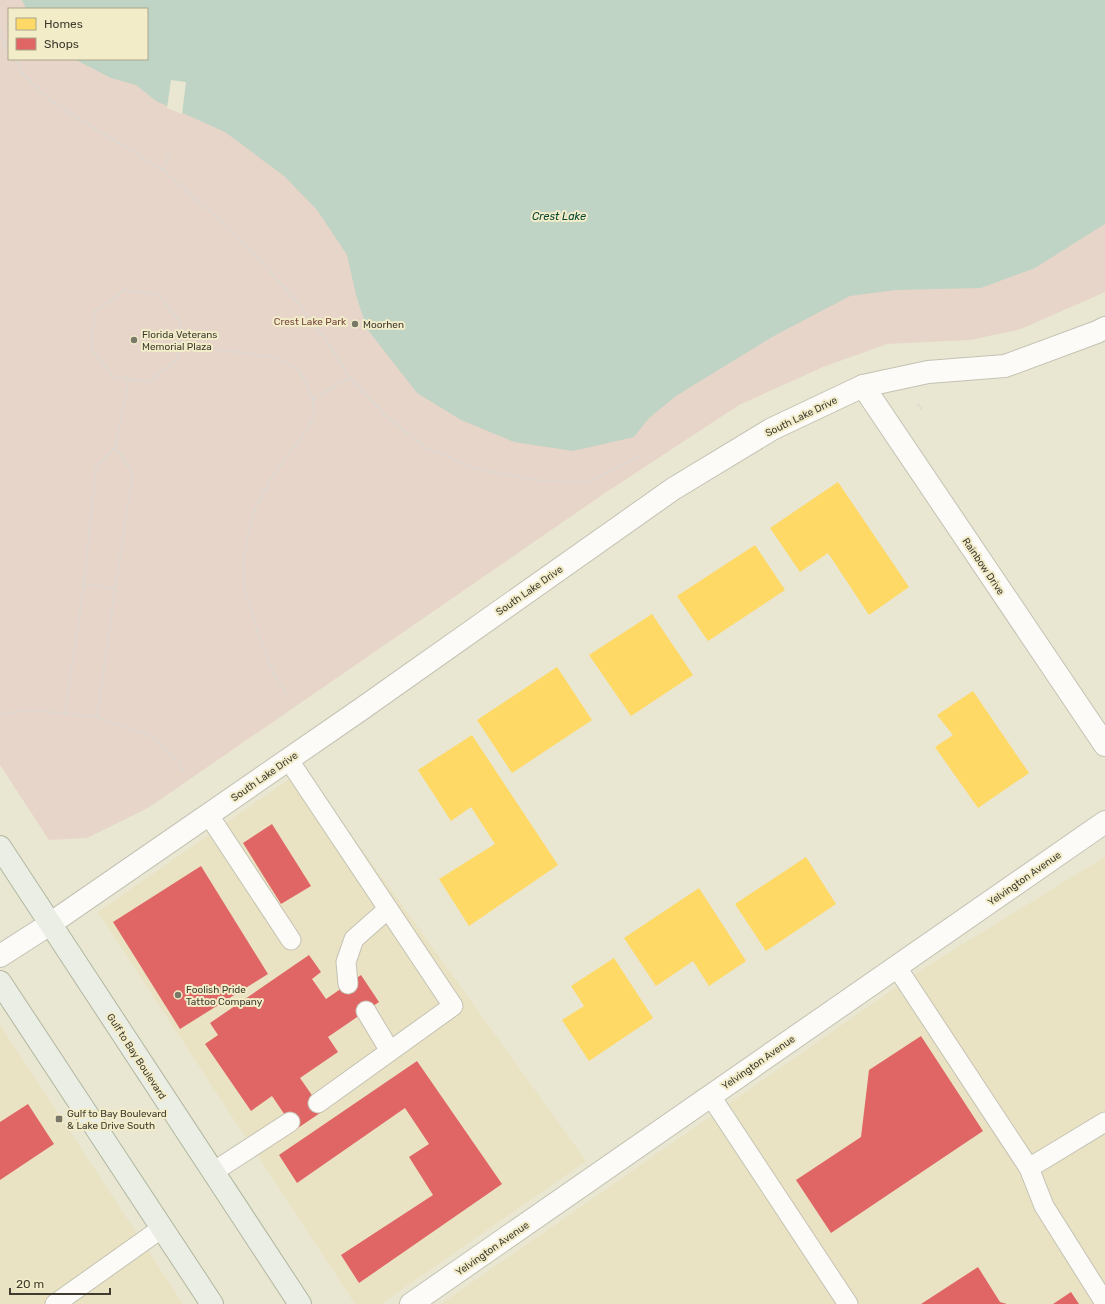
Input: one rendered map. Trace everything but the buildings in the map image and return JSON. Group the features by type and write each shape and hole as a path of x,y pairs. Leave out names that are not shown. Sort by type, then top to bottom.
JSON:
{"main road":[{"name":"Gulf to Bay Boulevard","path":"0,847 300,1304"},
{"path":"0,982 212,1304"}],"street":[{"name":"South Lake Drive","path":"0,956 50,924 288,760 673,489 772,429 864,386 928,372 1005,366 1105,328"},
{"name":"Rainbow Drive","path":"864,386 1105,745"},
{"name":"Yelvington Avenue","path":"411,1304 1105,822"}],"lane":[{"path":"288,760 453,1006 318,1104"},
{"path":"208,814 291,940"},
{"path":"348,984 346,962 354,939 388,909"},
{"path":"896,966 1029,1168 1044,1206 1105,1302"},
{"path":"366,1011 390,1051"},
{"path":"710,1095 848,1304"},
{"path":"213,1172 290,1122"},
{"path":"1029,1168 1105,1122"},
{"path":"54,1304 162,1228"}],"path":[{"path":"0,30 8,50"},
{"path":"15,60 23,74 52,102 163,170 218,219 259,259 294,298 326,340 350,378 388,418 425,447 476,469 542,481 589,482 641,455"},
{"path":"163,170 169,153"},
{"path":"124,290 159,295 181,324 179,345 177,359 149,382 113,377 91,348 95,312 124,290"},
{"path":"179,345 247,353 271,357 285,362 297,368 307,384 313,399 314,414 310,425 269,482 256,507 248,533 243,563 245,590 258,634 275,676 290,699"},
{"path":"313,399 350,378"},
{"path":"65,713 84,584 96,467 115,447 129,379"},
{"path":"98,717 114,589 133,472 115,447"},
{"path":"84,584 114,589"},
{"path":"0,714 20,711 65,713 98,717 148,735 162,745 175,758 184,771"}],"shaded area":[{"path":"304,769 586,1161 381,1304 355,1304 98,912"},
{"path":"1105,857 1105,1304 441,1304 924,968"},
{"path":"0,1025 183,1304 0,1304"}],"green space":[{"name":"Crest Lake Park","path":"0,0 1105,0 1105,292 1021,329 970,340 887,344 823,367 739,405 602,495 148,808 87,838 49,840 0,765"}],"water":[{"name":"Crest Lake","path":"22,0 1105,0 1105,224 1035,268 981,288 896,290 850,296 772,337 676,396 649,418 634,437 573,451 514,442 461,420 417,393 367,329 356,295 347,255 317,210 284,176 225,132 156,101 136,85 111,78 76,60 148,60 148,8 26,8"}],"pier":[{"path":"171,80 186,82 182,114 167,108"}],"place":[{"name":"Moorhen","path":"355,324"},
{"name":"Florida Veterans Memorial Plaza","path":"134,340"},
{"name":"Foolish Pride Tattoo Company","path":"178,995"},
{"name":"Gulf to Bay Boulevard & Lake Drive South","path":"59,1119"}]}
